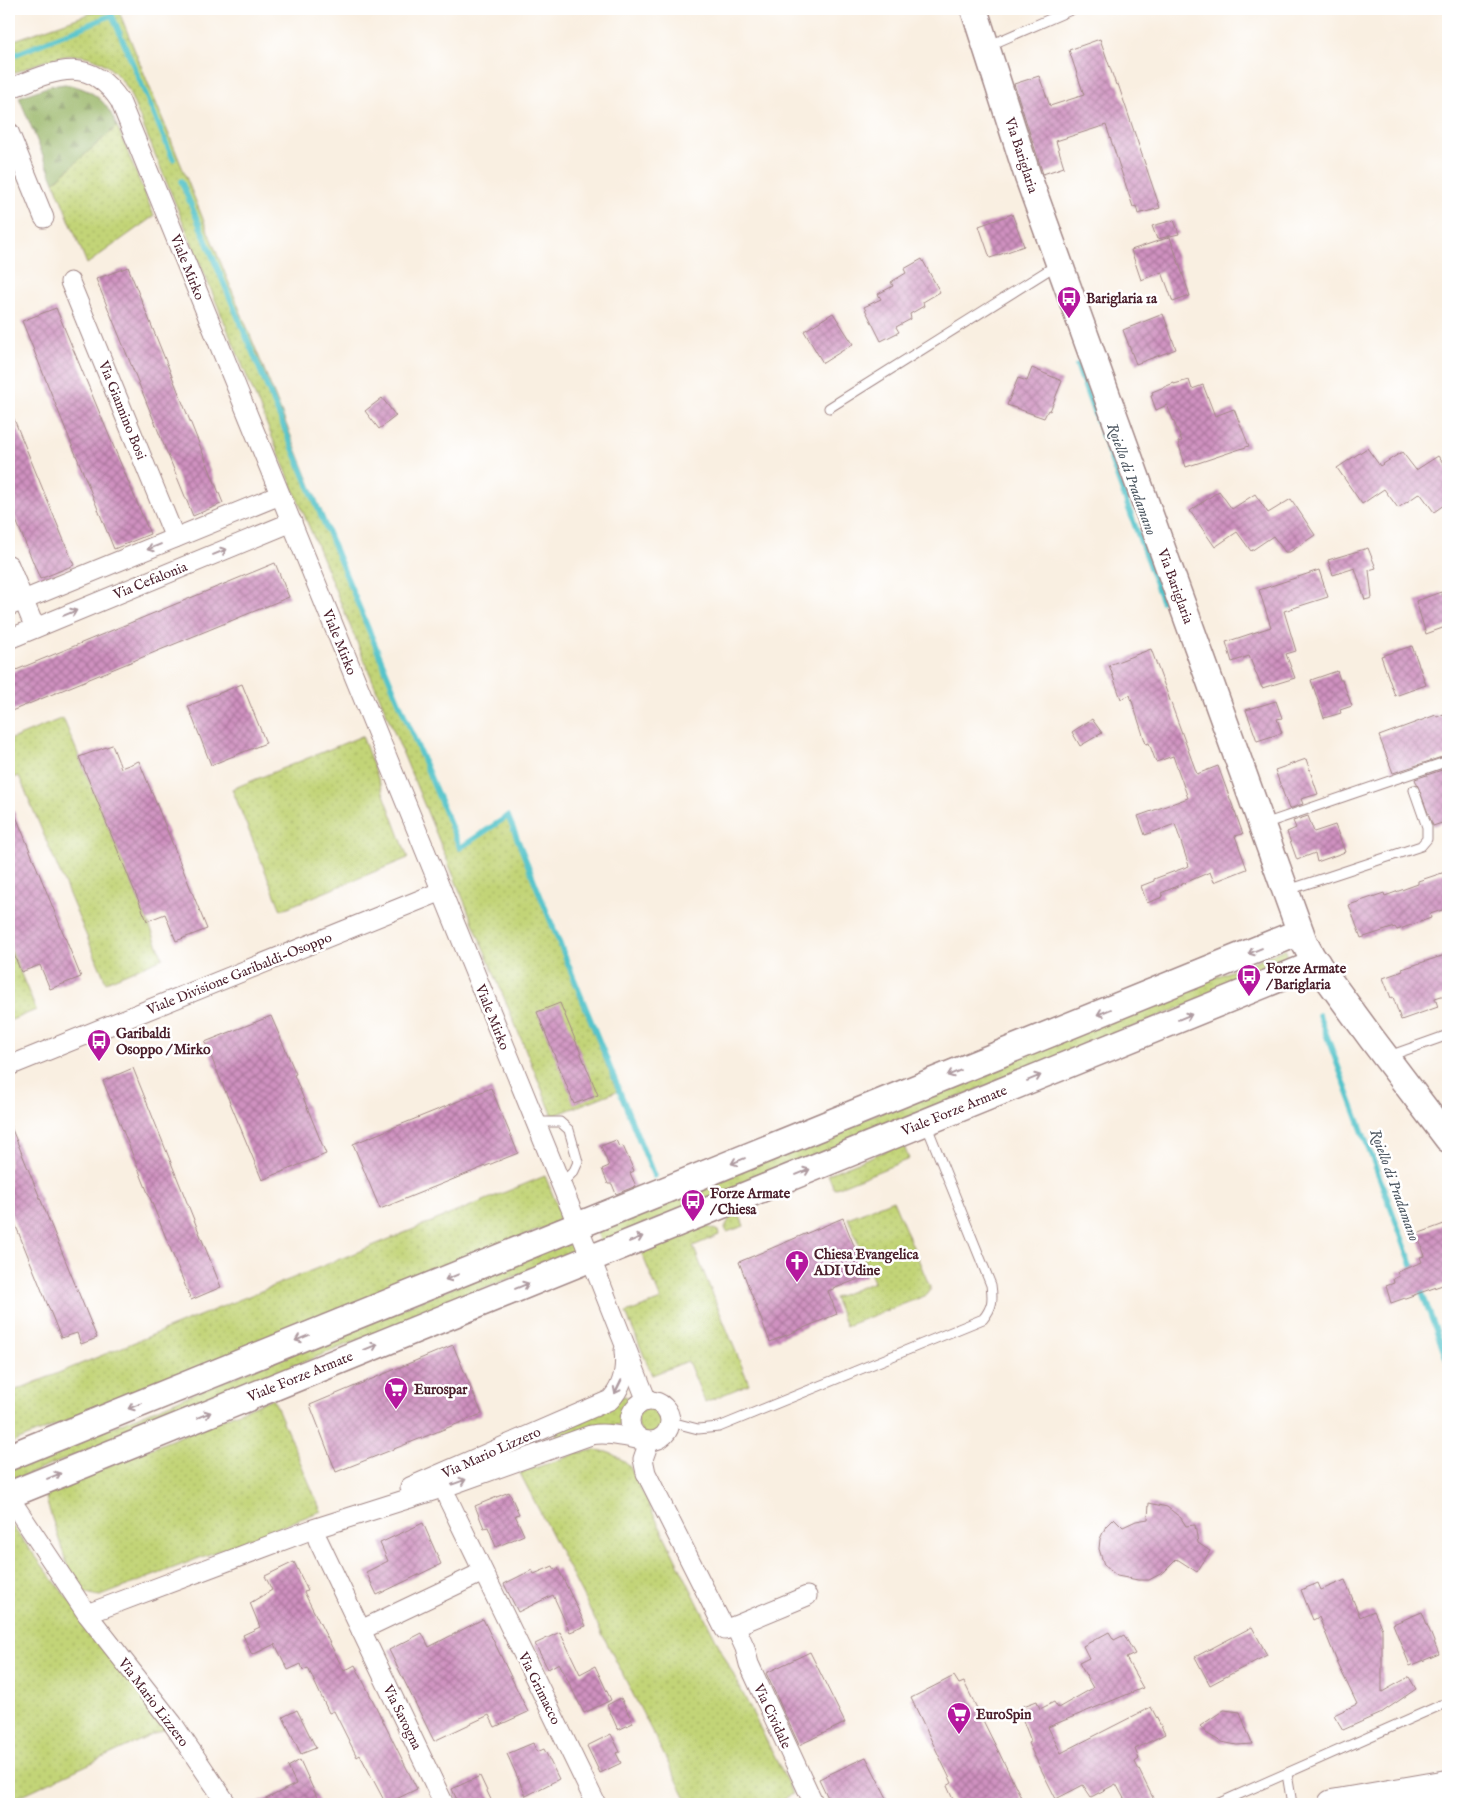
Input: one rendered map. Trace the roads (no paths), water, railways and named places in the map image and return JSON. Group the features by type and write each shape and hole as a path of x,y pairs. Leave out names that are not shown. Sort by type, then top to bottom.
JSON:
{"main road":[{"path":"1350,1803 1448,1786"}],"street":[{"name":"Via Bariglaria","path":"974,9 1028,177 1300,932 1317,964 1448,1139"},
{"name":"Viale Mirko","path":"9,89 54,71 70,69 86,72 106,84 120,101 578,1226"},
{"path":"9,132 44,218"},
{"name":"Via Giannino Bosi","path":"70,282 175,538"},
{"name":"Via Cefalonia","path":"16,604 280,495"},
{"name":"Via Cefalonia","path":"9,639 292,522"},
{"path":"9,565 16,604 35,628"},
{"name":"Viale Divisione Garibaldi-Osoppo","path":"9,1066 442,891"},
{"path":"9,1457 1300,932"},
{"name":"Viale Forze Armate","path":"9,1496 1317,964"},
{"path":"578,1226 591,1258"},
{"name":"Via Mario Lizzero","path":"591,1258 647,1401"},
{"name":"Via Mario Lizzero","path":"315,1534 610,1400 618,1390 624,1371 624,1340"},
{"path":"647,1401 658,1402 664,1406 671,1422 666,1434 655,1441 645,1441 634,1434 630,1421 635,1408 647,1401"},
{"name":"Via Mario Lizzero","path":"87,1614 591,1435 618,1435 645,1441"},
{"path":"645,1441 643,1460 646,1473 724,1630 807,1596"},
{"name":"Via Mario Lizzero","path":"9,1496 87,1614 173,1724 223,1799"},
{"name":"Via Grimacco","path":"448,1498 596,1804"},
{"name":"Via Savogna","path":"315,1534 444,1804"},
{"path":"361,1630 483,1572"},
{"name":"Via Cividale","path":"734,1626 745,1648 749,1664 814,1804"}],"lane":[{"path":"986,47 1072,9"},
{"path":"829,408 1059,263"},
{"path":"1262,825 1448,761"},
{"path":"1285,891 1421,846 1426,839 1426,827 1414,790"},
{"path":"1386,1057 1448,1035"},
{"path":"536,1122 560,1122 569,1130 577,1157 577,1166 561,1184"},
{"path":"671,1422 698,1429 719,1427 983,1319 990,1311 993,1299 991,1285 925,1122"},
{"path":"1217,1804 1441,1705"},
{"path":"1287,1774 1292,1804"}],"waterway":[{"path":"9,57 112,15 173,159"},
{"path":"181,181 460,848 508,816 654,1176"},
{"name":"Roiello di Pradamano","path":"1077,365 1162,601"},
{"name":"Roiello di Pradamano","path":"1319,1015 1415,1273"},
{"name":"Roiello di Pradamano","path":"1420,1287 1448,1363"}],"place":[{"name":"Bariglaria 1a","path":"1069,319"},
{"name":"Forze Armate / Bariglaria","path":"1249,997"},
{"name":"Garibaldi Osoppo / Mirko","path":"99,1062"},
{"name":"Forze Armate / Chiesa","path":"693,1222"},
{"name":"Chiesa Evangelica ADI Udine","path":"797,1283"},
{"name":"Eurospar","path":"396,1410"},
{"name":"EuroSpin","path":"959,1735"}]}
